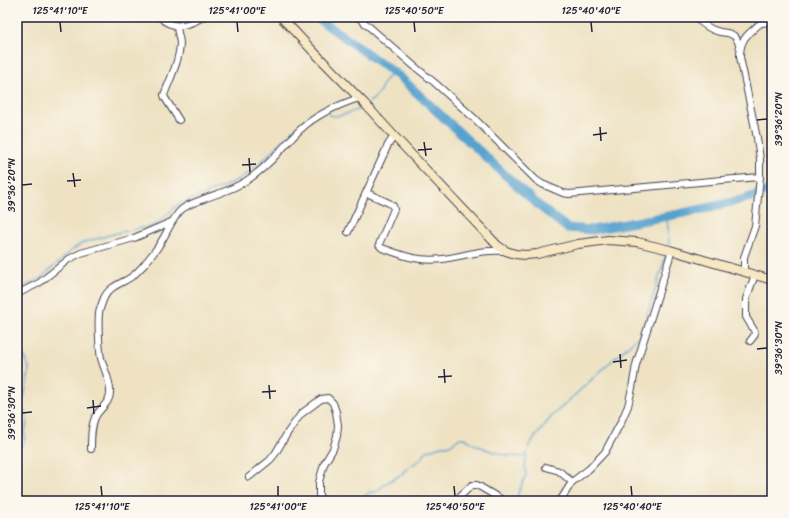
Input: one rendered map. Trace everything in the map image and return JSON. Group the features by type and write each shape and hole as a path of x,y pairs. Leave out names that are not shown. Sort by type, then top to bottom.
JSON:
{"main road":[{"path":"281,17 498,246 506,251 526,255 537,254 578,244 608,240 638,242 755,275 771,277"}],"street":[{"path":"160,17 164,21 177,26 185,25 203,17"},
{"path":"358,17 475,119 536,180 563,193 595,192 722,180 760,179"},
{"path":"696,17 700,22 712,29 734,35 736,38 740,48 740,57 757,138 760,159 760,179 755,226 744,256 744,272"},
{"path":"740,48 743,41 761,20 772,22"},
{"path":"177,26 180,41 179,52 164,95 179,120"},
{"path":"91,449 94,421 97,414 108,401 110,396 109,382 100,352 99,313 108,291 135,275 161,243 171,222 181,210 193,203 247,181 279,153 300,129 309,122 338,105 359,98"},
{"path":"348,232 388,145 394,136"},
{"path":"366,193 389,203 394,209 380,242 382,248 420,260 443,259 474,252 495,250 506,251"},
{"path":"17,294 39,283 69,259 81,253 134,238 171,222"},
{"path":"560,501 572,482 589,469 605,452 628,406 636,365 669,250"},
{"path":"750,341 755,332 746,317 746,299 755,275"},
{"path":"249,477 275,454 301,414 321,399 328,398 333,402 338,425 337,436 333,448 324,464 319,482 319,495 322,501"},
{"path":"546,467 559,471 572,482"},
{"path":"455,501 472,485 477,485 504,501"}],"waterway":[{"path":"316,17 400,77 537,204 567,228 592,230 679,214 748,198 772,189"},
{"path":"369,102 379,93 387,77 393,75 400,77"},
{"path":"328,114 331,116 340,116 363,108"},
{"path":"20,289 41,278 82,243 117,233 150,227 158,223 177,205 225,186 247,174 311,115 324,110"},
{"path":"667,216 668,246"},
{"path":"518,501 517,498 519,491 526,475 525,464 529,445 552,416 641,334 667,252"},
{"path":"17,348 25,357 29,368 22,406 27,418 24,441"},
{"path":"362,501 370,492 375,492 383,485 402,474 405,470 421,459 427,451 441,446 450,445 460,438 465,438 487,450 501,454 521,457 527,456"},
{"path":"17,451 23,444"}]}
